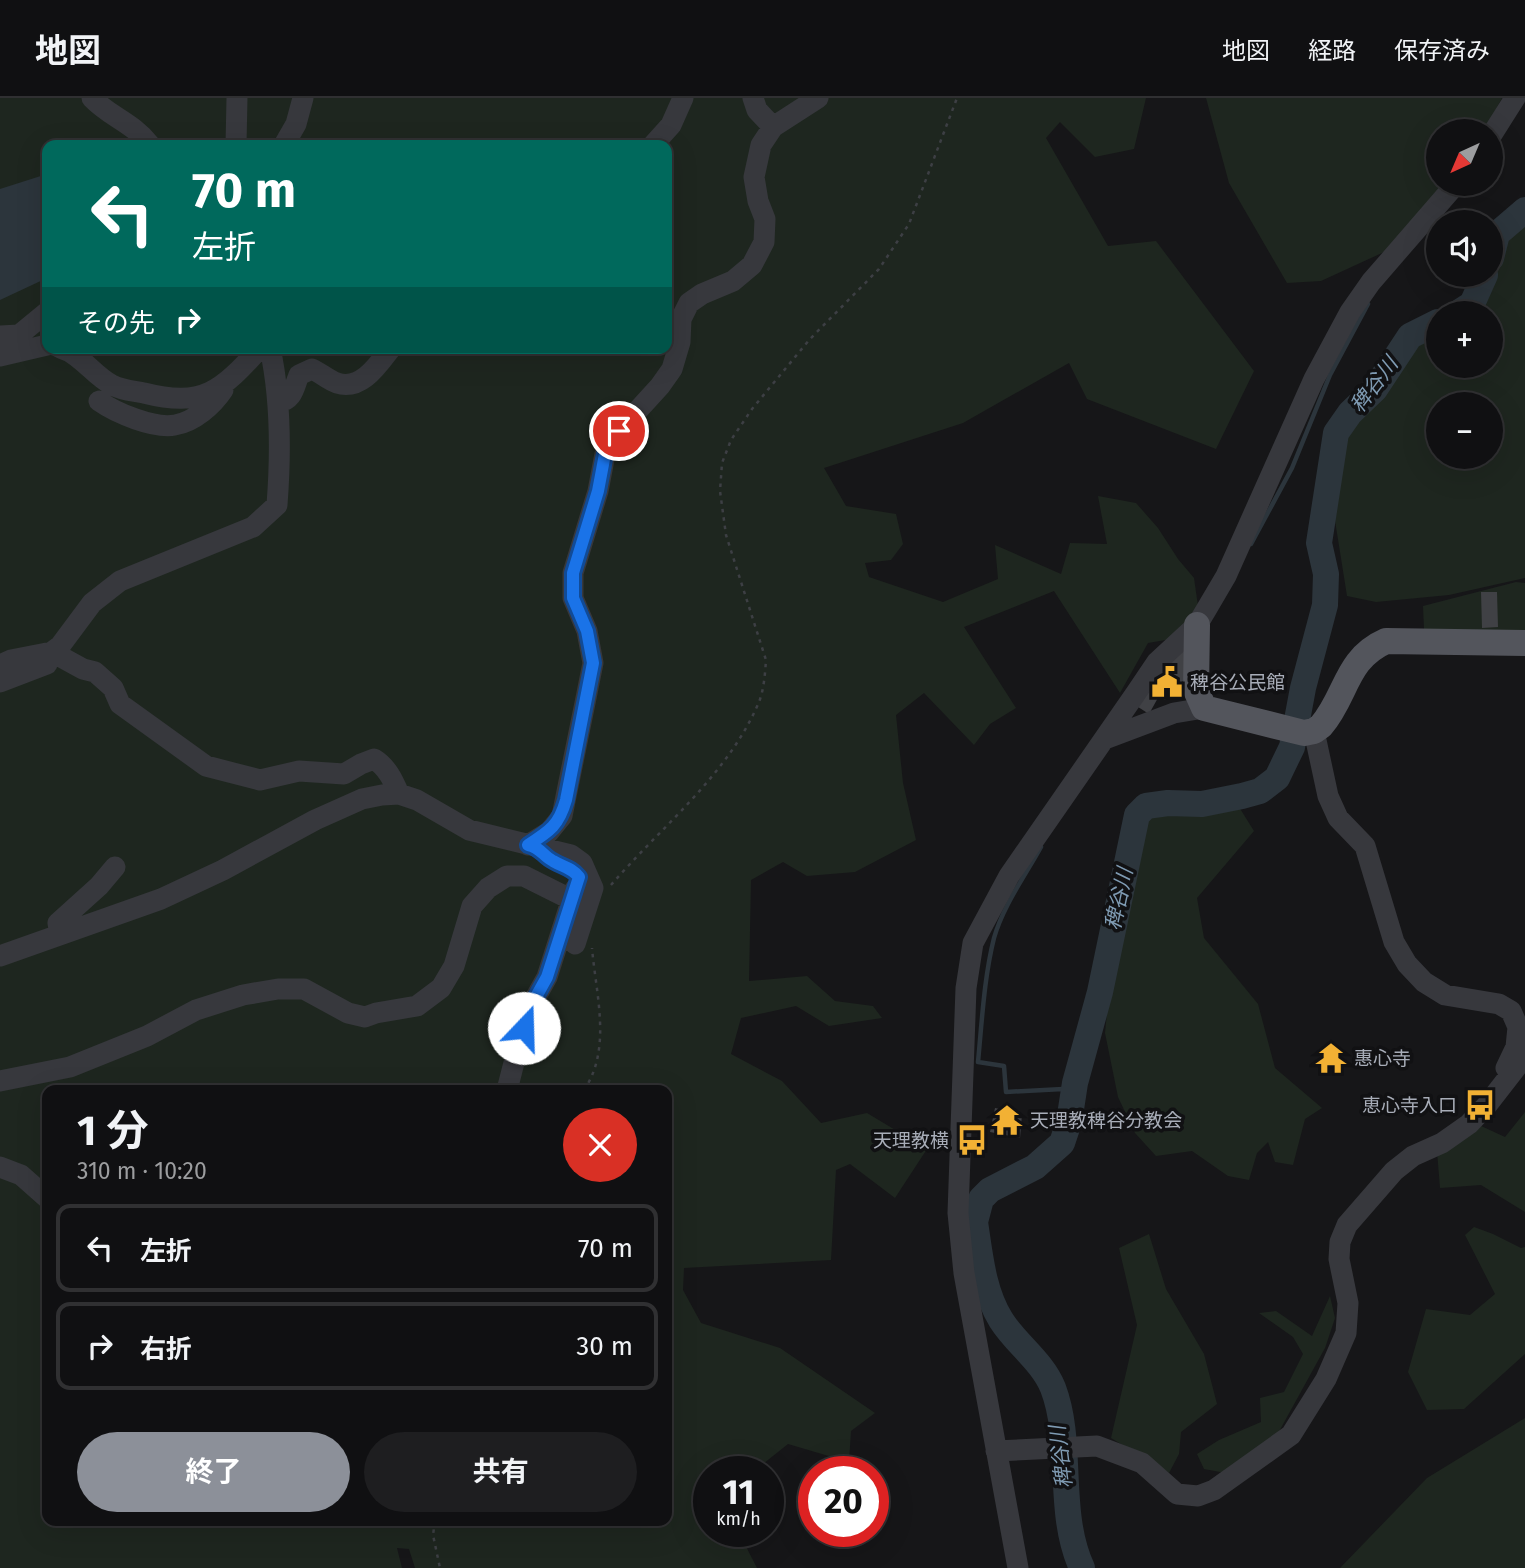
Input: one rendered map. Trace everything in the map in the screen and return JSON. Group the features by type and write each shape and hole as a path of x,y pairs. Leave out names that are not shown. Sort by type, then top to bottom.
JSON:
{"main road":[{"path":"1197,625 1196,690 1204,708 1299,731 1327,720 1357,662 1367,652 1386,641 1525,643"}],"street":[{"path":"92,98 101,108 118,115 146,140"},
{"path":"236,140 237,98"},
{"path":"287,140 296,124 303,98"},
{"path":"658,140 671,125 683,98"},
{"path":"753,98 757,110 773,127"},
{"path":"536,880 537,848 562,816 593,663 587,631 573,598 573,573 598,491 605,454 619,431 672,369 680,342 681,319 690,303 702,294 733,281 752,265 764,242 765,219 758,201 754,177 761,145 773,127 818,98"},
{"path":"1502,119 1516,98"},
{"path":"1017,1568 964,1273 958,1213 966,988 972,943 1009,876 1157,662 1197,625 1226,576 1314,379 1349,312 1371,282 1446,196"},
{"path":"0,336 19,335 42,316"},
{"path":"0,356 42,346"},
{"path":"74,354 92,372 114,386 156,396 187,400 210,393 230,380"},
{"path":"99,401 123,415 175,425 199,414 219,396 254,354"},
{"path":"59,656 60,646 92,603 120,581 253,527 277,505 280,472 278,385 271,354"},
{"path":"278,402 285,402 291,397 299,375 312,369 325,374 333,382 346,386 365,379 386,354"},
{"path":"0,665 10,660 59,656 95,671 113,688 120,704 206,766 260,780 299,771 344,774 374,760 382,764 399,794"},
{"path":"0,682 59,656"},
{"path":"1105,739 1174,713 1204,708"},
{"path":"1299,731 1338,818 1365,846 1394,942 1407,964 1424,982 1445,995 1499,1004 1511,1011 1518,1027 1516,1047 1506,1068 1506,1081"},
{"path":"0,956 161,899 223,870 315,820 362,799 399,794 417,800 469,830 571,855 582,863 593,888 585,941"},
{"path":"508,1085 532,1004 547,977 579,877 573,869 551,861 537,848"},
{"path":"60,935 58,923 99,887 116,867"},
{"path":"0,1081 70,1067 147,1036 197,1010 255,993 278,989 304,989 348,1013 365,1017 417,1006 441,988 454,966 472,906 488,888 507,876 524,876 572,900"},
{"path":"996,1451 1097,1446 1142,1463 1177,1494 1198,1496 1214,1490 1291,1435 1326,1379 1346,1334 1348,1303 1339,1259 1340,1242 1347,1225 1394,1171 1413,1156 1442,1143 1469,1124 1525,1056"},
{"path":"0,1167 21,1175 42,1194"}],"path":[{"path":"608,889 738,743 760,701 766,660 726,535 720,491 722,463 731,440 752,409 810,339 879,269 902,236 927,182 957,98"},
{"path":"585,941 592,949 601,1044 592,1078 587,1085"},
{"path":"434,1526 433,1535 440,1568"}],"shaded area":[{"path":"0,98 1146,98 1134,149 1095,157 1060,122 1046,138 1108,246 1156,241 1254,371 1216,449 1087,399 1069,363 963,423 824,468 846,506 896,514 903,544 891,560 865,563 869,577 943,602 998,579 995,545 1061,574 1070,543 1107,544 1098,496 1136,503 1158,528 1194,578 1198,606 1177,638 1148,643 1120,693 1054,591 964,627 1016,708 990,724 974,745 924,693 896,715 903,783 916,840 855,872 807,876 783,862 751,880 749,981 807,976 835,1001 873,1006 882,1018 829,1026 796,1006 741,1018 731,1054 782,1081 821,1123 867,1113 927,1149 895,1198 850,1164 836,1170 831,1260 684,1268 683,1290 701,1323 780,1348 875,1413 851,1431 849,1456 829,1456 788,1444 773,1456 693,1456 693,1547 746,1547 757,1568 415,1568 409,1549 397,1548 402,1568 0,1568"},
{"path":"1206,98 1502,98 1491,119 1426,119 1426,196 1440,196 1430,210 1426,210 1426,215 1408,241 1321,281 1287,283 1229,183"},
{"path":"42,176 42,280 0,300 0,189"},
{"path":"1525,221 1525,578 1449,595 1376,602 1347,596 1333,508 1339,457 1345,434 1379,392 1413,341 1426,334 1426,378 1503,378 1503,301 1480,301 1485,287 1503,287 1503,223"},
{"path":"1516,582 1525,583 1525,632 1424,629 1423,606"},
{"path":"1176,806 1239,807 1254,831 1197,898 1204,938 1258,1004 1275,1068 1322,1108 1305,1119 1293,1165 1275,1162 1268,1142 1257,1153 1249,1180 1228,1176 1192,1151 1156,1156 1135,1133 1118,1097 1105,1033 1135,825"},
{"path":"1525,1112 1525,1212 1481,1185 1440,1188 1437,1151 1479,1125 1505,1137"},
{"path":"1474,1227 1521,1248 1525,1247 1525,1354 1464,1409 1427,1410 1408,1372 1426,1309 1470,1315 1495,1294 1465,1235"},
{"path":"1149,1234 1166,1289 1204,1354 1217,1404 1181,1432 1179,1454 1169,1473 1111,1438 1137,1325 1119,1248"},
{"path":"1330,1296 1335,1318 1325,1348 1276,1437 1226,1473 1204,1469 1197,1454 1219,1440 1261,1422 1260,1398 1284,1392 1303,1354 1293,1337 1259,1313 1276,1311 1312,1336"},
{"path":"1525,1418 1525,1568 1340,1568 1427,1478"}],"building":[{"path":"1481,592 1497,592 1498,627 1482,628"},
{"name":"稗谷公民館","path":"1183,644 1190,671 1173,695 1170,693 1165,700 1159,696 1149,714 1135,705"},
{"name":"天理教稗谷分教会","path":"995,1108 1022,1114 1020,1138 990,1132"}],"waterway":[{"name":"稗谷川","path":"1503,229 1525,210"},
{"name":"稗谷川","path":"1473,301 1480,287"},
{"path":"1251,544 1292,468 1330,375 1368,304"},
{"name":"稗谷川","path":"1082,1568 1069,1524 1059,1409 1048,1378 1007,1329 990,1297 975,1222 981,1199 990,1190 1035,1167 1062,1143 1100,992 1137,815 1146,806 1168,803 1202,804 1242,796 1260,791 1277,778 1292,747 1303,688 1325,605 1326,574 1319,543 1336,433 1350,413 1375,389 1410,336 1426,328"},
{"path":"1041,847 1009,903 994,938 978,1062 1004,1066 1006,1092 1063,1089 1074,1091"}],"place":[{"name":"稗谷公民館","path":"1167,682"},
{"name":"惠心寺","path":"1331,1058"},
{"name":"恵心寺入口","path":"1480,1105"},
{"name":"天理教稗谷分教会","path":"1007,1120"},
{"name":"天理教横","path":"972,1140"}],"route":[{"path":"524,1028 532,1004 547,977 579,877 573,869 551,861 537,847 528,845 549,832 562,816 566,800 593,663 587,631 573,598 573,573 598,491 605,454 619,431"}]}
